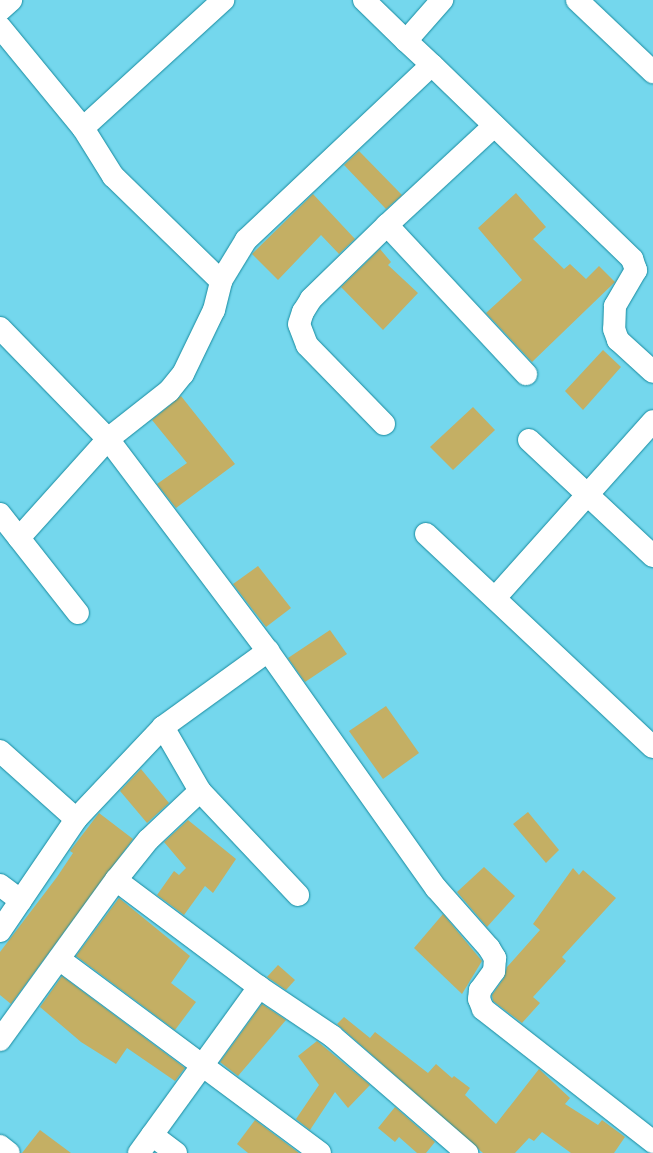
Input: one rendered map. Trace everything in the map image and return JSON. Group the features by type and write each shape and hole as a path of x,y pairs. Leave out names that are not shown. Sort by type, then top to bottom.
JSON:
{"street":[{"path":"0,10 11,0"},
{"path":"83,128 223,0"},
{"path":"364,0 632,260 636,270 615,306 614,329 618,340 653,372"},
{"path":"406,40 442,0"},
{"path":"577,0 653,72"},
{"path":"0,27 83,128 113,176 221,281"},
{"path":"19,538 108,439 169,391 182,374 214,310 221,281 246,240 432,65"},
{"path":"384,424 307,345 299,324 311,299 387,225 494,126"},
{"path":"387,225 526,374"},
{"path":"0,328 108,439 268,651 436,888 489,948 495,958 494,971 480,990 479,999 483,1008 653,1142"},
{"path":"495,598 653,421"},
{"path":"529,440 653,556"},
{"path":"0,514 78,613"},
{"path":"426,534 653,747"},
{"path":"0,931 76,819 163,727 268,651"},
{"path":"163,727 200,791 298,895"},
{"path":"0,751 76,819"},
{"path":"0,1040 116,880 148,840 200,791"},
{"path":"116,880 259,987 332,1036 467,1153"},
{"path":"0,885 21,901"},
{"path":"59,959 320,1153"},
{"path":"139,1153 259,987"},
{"path":"152,1136 176,1153"},
{"path":"0,1146 9,1153"}],"building":[{"path":"359,151 402,195 386,209 344,165"},
{"path":"516,193 546,227 533,239 564,269 570,264 586,279 599,266 615,282 532,362 486,313 522,280 478,228"},
{"path":"313,194 355,239 339,254 321,235 278,280 252,254"},
{"path":"380,249 391,262 388,265 418,293 383,330 341,287"},
{"path":"603,350 621,367 583,410 565,391"},
{"path":"181,396 235,464 176,508 157,484 187,463 152,420"},
{"path":"473,407 495,430 453,470 430,447"},
{"path":"258,566 291,608 266,627 233,584"},
{"path":"330,630 347,654 305,682 288,658"},
{"path":"386,706 419,753 383,779 349,731"},
{"path":"141,769 169,803 147,823 120,791"},
{"path":"528,812 559,850 546,863 513,824"},
{"path":"99,813 133,839 11,1004 0,995 0,952 57,877 73,853 70,851"},
{"path":"188,820 236,859 213,893 205,886 184,915 157,895 174,871 179,875 186,868 164,842"},
{"path":"484,867 515,896 487,927 457,892"},
{"path":"573,868 579,875 583,870 616,898 562,957 566,961 533,997 540,1003 522,1023 493,1001 492,995 504,978 507,967 540,930 533,924"},
{"path":"119,898 190,956 171,983 196,1002 175,1030 76,956"},
{"path":"443,914 482,961 462,994 414,948"},
{"path":"278,965 295,980 286,990 267,977"},
{"path":"62,976 185,1068 175,1081 127,1048 116,1064 81,1042 40,1007"},
{"path":"262,1004 286,1020 238,1076 220,1062"},
{"path":"344,1017 370,1038 375,1032 428,1073 436,1064 452,1078 454,1076 470,1088 465,1095 496,1124 539,1069 570,1098 565,1104 598,1125 602,1120 625,1137 614,1153 571,1153 542,1132 534,1141 529,1138 515,1153 483,1153 337,1024"},
{"path":"317,1041 370,1085 348,1108 335,1092 310,1130 296,1119 319,1085 298,1056"},
{"path":"395,1107 435,1142 426,1153 417,1153 399,1137 395,1142 378,1128"},
{"path":"255,1120 299,1153 248,1153 237,1144"},
{"path":"40,1130 71,1153 22,1153"}]}
